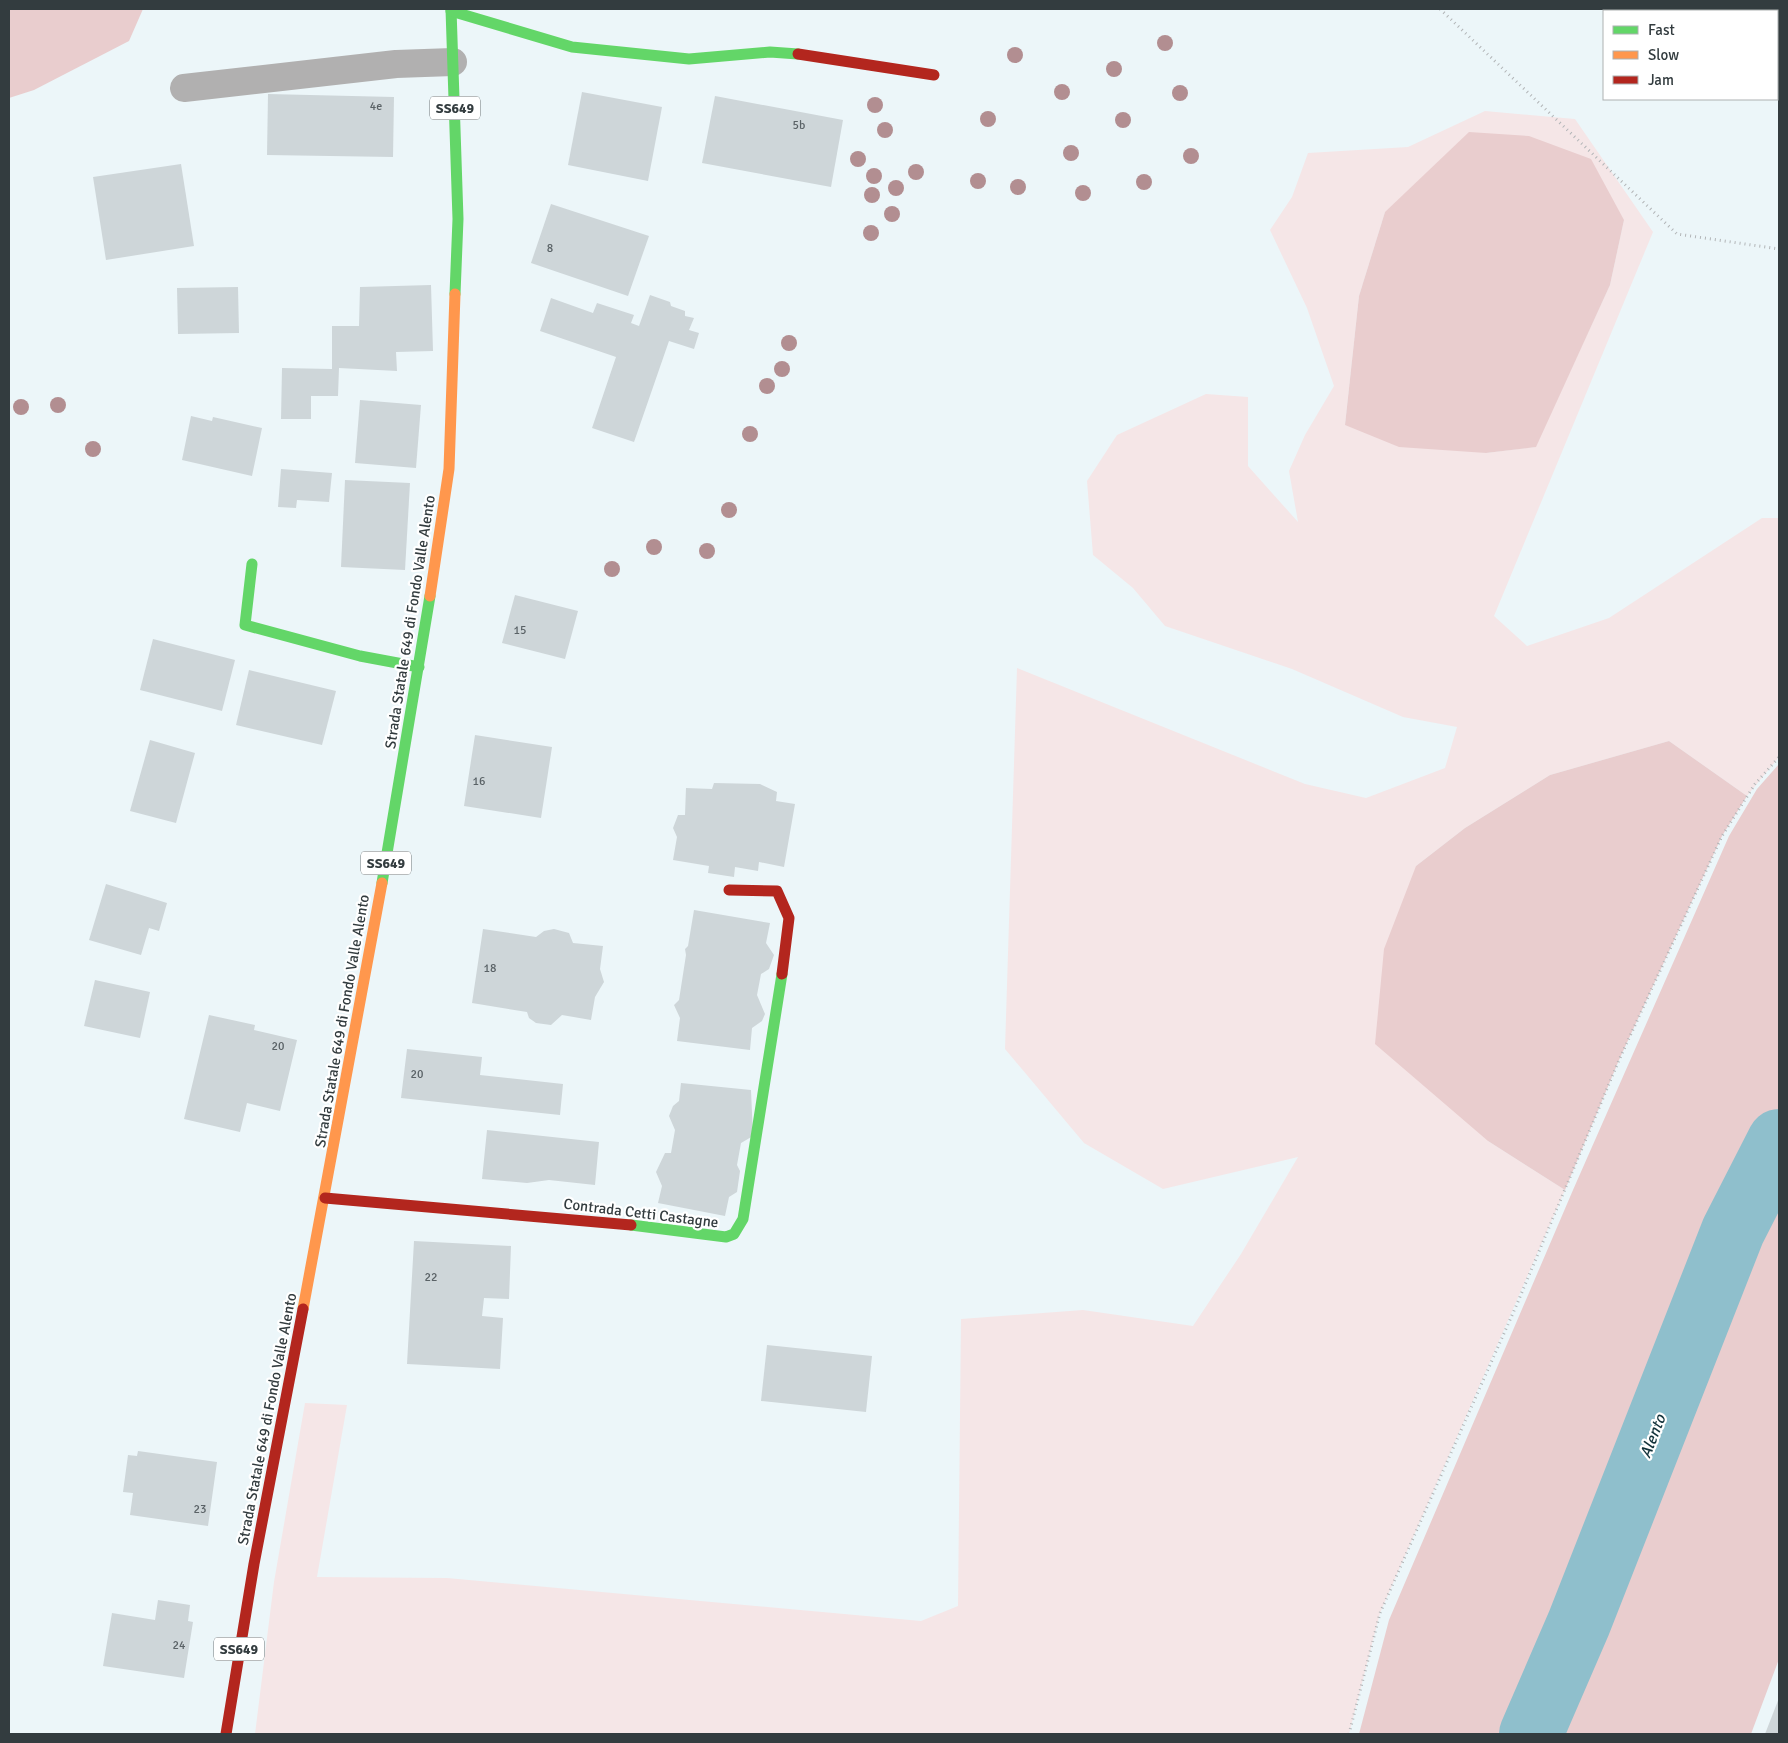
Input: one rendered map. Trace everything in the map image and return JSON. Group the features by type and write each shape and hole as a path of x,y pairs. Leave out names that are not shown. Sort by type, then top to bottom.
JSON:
{"main road":[{"name":"Strada Statale 649 di Fondo Valle Alento","path":"226,1734 254,1564 371,950 419,667 449,469 458,219 451,10"},
{"path":"451,10 572,47 689,59 770,52 820,57 934,75"},
{"path":"252,564 244,625 360,656 419,667"},
{"name":"Contrada Cetti Castagne","path":"325,1198 613,1223 726,1238 734,1234 743,1219 774,1034 789,918 777,891 729,890"}],"street":[{"path":"184,88 396,64 453,62"}],"path":[{"path":"1440,9 1677,234 1779,249"},
{"path":"1349,1734 1380,1613 1517,1304 1619,1060 1722,836 1755,784 1779,756"}],"shaded area":[{"path":"9,9 143,9 129,41 34,90 9,98"},
{"path":"1485,111 1575,119 1653,232 1494,616 1527,646 1609,618 1762,518 1779,518 1779,757 1747,796 1669,741 1550,775 1465,828 1416,866 1488,1141 1565,1190 1380,1613 1349,1734 255,1734 274,1582 305,1403 347,1405 317,1577 447,1578 921,1621 958,1606 961,1319 1083,1310 1193,1326 1241,1254 1298,1157 1163,1189 1084,1143 1005,1049 1017,668 1305,784 1366,798 1445,768 1457,727 1403,717 1292,669 1165,626 1133,588 1093,555 1087,481 1117,435 1206,394 1248,397 1248,466 1298,522 1289,471 1305,435 1334,386 1307,308 1270,230 1292,197 1308,153 1408,147","holes":["1385,212 1624,220 1610,285 1535,447 1486,453 1345,425 1359,296"]},
{"path":"1469,132 1529,136 1591,159 1624,220 1610,285 1536,447 1486,453 1399,447 1345,425 1359,296 1385,212"},
{"path":"1669,741 1747,796 1722,836 1619,1060 1565,1190 1488,1141 1375,1044 1384,949 1416,866 1465,828 1550,775"},
{"path":"1779,764 1779,1139 1732,1231 1578,1622 1530,1734 1359,1734 1389,1620 1573,1190 1729,836 1757,789"},
{"path":"1779,1145 1779,1659 1751,1734 1533,1734 1581,1624 1735,1232"}],"building":[{"path":"1779,9 1779,24 1778,10 1622,10"},
{"path":"582,92 662,107 648,181 568,165"},
{"path":"268,94 394,97 393,157 267,155"},
{"path":"715,96 843,120 831,187 702,163"},
{"path":"181,164 194,246 106,260 93,177"},
{"path":"551,204 649,236 628,296 531,263"},
{"path":"431,285 433,351 396,352 397,371 339,368 338,396 311,396 311,419 281,419 282,368 332,369 332,326 359,326 360,287"},
{"path":"238,287 239,333 178,334 177,288"},
{"path":"650,295 670,302 671,306 685,311 685,316 694,318 689,330 699,333 694,349 669,341 634,442 592,428 616,357 540,331 551,298 593,313 597,303 634,315 631,323 639,326"},
{"path":"360,400 421,405 416,468 355,463"},
{"path":"191,416 212,421 213,417 262,428 252,476 182,460"},
{"path":"281,469 332,473 329,502 297,500 296,508 278,507"},
{"path":"345,480 410,483 405,570 341,567"},
{"path":"515,595 578,611 565,659 502,643"},
{"path":"153,639 235,660 222,711 140,690"},
{"path":"249,670 336,691 322,745 236,725"},
{"path":"475,735 552,747 541,818 464,806"},
{"path":"150,740 195,753 176,823 130,811"},
{"path":"714,783 760,784 777,792 776,801 795,804 784,867 759,862 758,871 735,867 734,877 708,873 709,866 673,860 677,837 673,828 678,815 685,815 686,788 712,789"},
{"path":"106,884 167,903 159,931 149,928 141,955 89,940"},
{"path":"694,910 770,923 766,943 774,955 769,969 761,974 757,995 765,1014 762,1021 752,1028 750,1050 677,1041 680,1018 674,1005 679,1000 686,955 685,949 688,946"},
{"path":"483,929 536,937 544,931 554,929 569,933 573,943 603,946 600,969 604,982 595,997 591,1020 562,1015 551,1025 536,1023 529,1018 527,1012 472,1003"},
{"path":"95,980 150,992 140,1038 84,1026"},
{"path":"209,1015 255,1025 254,1030 297,1040 280,1111 247,1103 240,1132 184,1119"},
{"path":"407,1049 482,1057 480,1075 563,1084 560,1115 401,1098"},
{"path":"681,1083 751,1090 753,1136 741,1143 737,1165 740,1171 737,1192 729,1197 725,1216 658,1203 662,1186 656,1172 665,1153 671,1153 675,1130 669,1116 673,1106 679,1101"},
{"path":"487,1130 599,1142 595,1185 549,1180 527,1183 482,1179"},
{"path":"414,1241 511,1246 509,1299 484,1298 482,1316 503,1318 500,1369 407,1364"},
{"path":"767,1345 872,1356 866,1412 761,1401"},
{"path":"138,1451 217,1462 208,1526 130,1515 133,1493 123,1492 128,1455 137,1456"},
{"path":"158,1600 190,1605 188,1621 193,1622 184,1678 103,1666 112,1613 155,1620"},
{"path":"1779,1698 1779,1734 1765,1734"}],"waterway":[{"name":"Alento","path":"1531,1734 1579,1623 1733,1231 1779,1141"}],"traffic: fast":[{"path":"451,9 458,219 455,294"},
{"path":"451,11 572,47 689,59 770,52 798,54"},
{"path":"252,564 245,625 360,656 419,667"},
{"path":"382,883 430,596"},
{"path":"631,1225 726,1237 734,1234 743,1219 782,974"}],"traffic: slow":[{"path":"430,596 449,469 455,294"},
{"path":"303,1309 382,883"}],"traffic: jam":[{"path":"798,54 934,75"},
{"path":"729,890 777,891 789,918 782,974"},
{"path":"325,1198 631,1225"},
{"path":"226,1734 254,1564 303,1309"}]}
